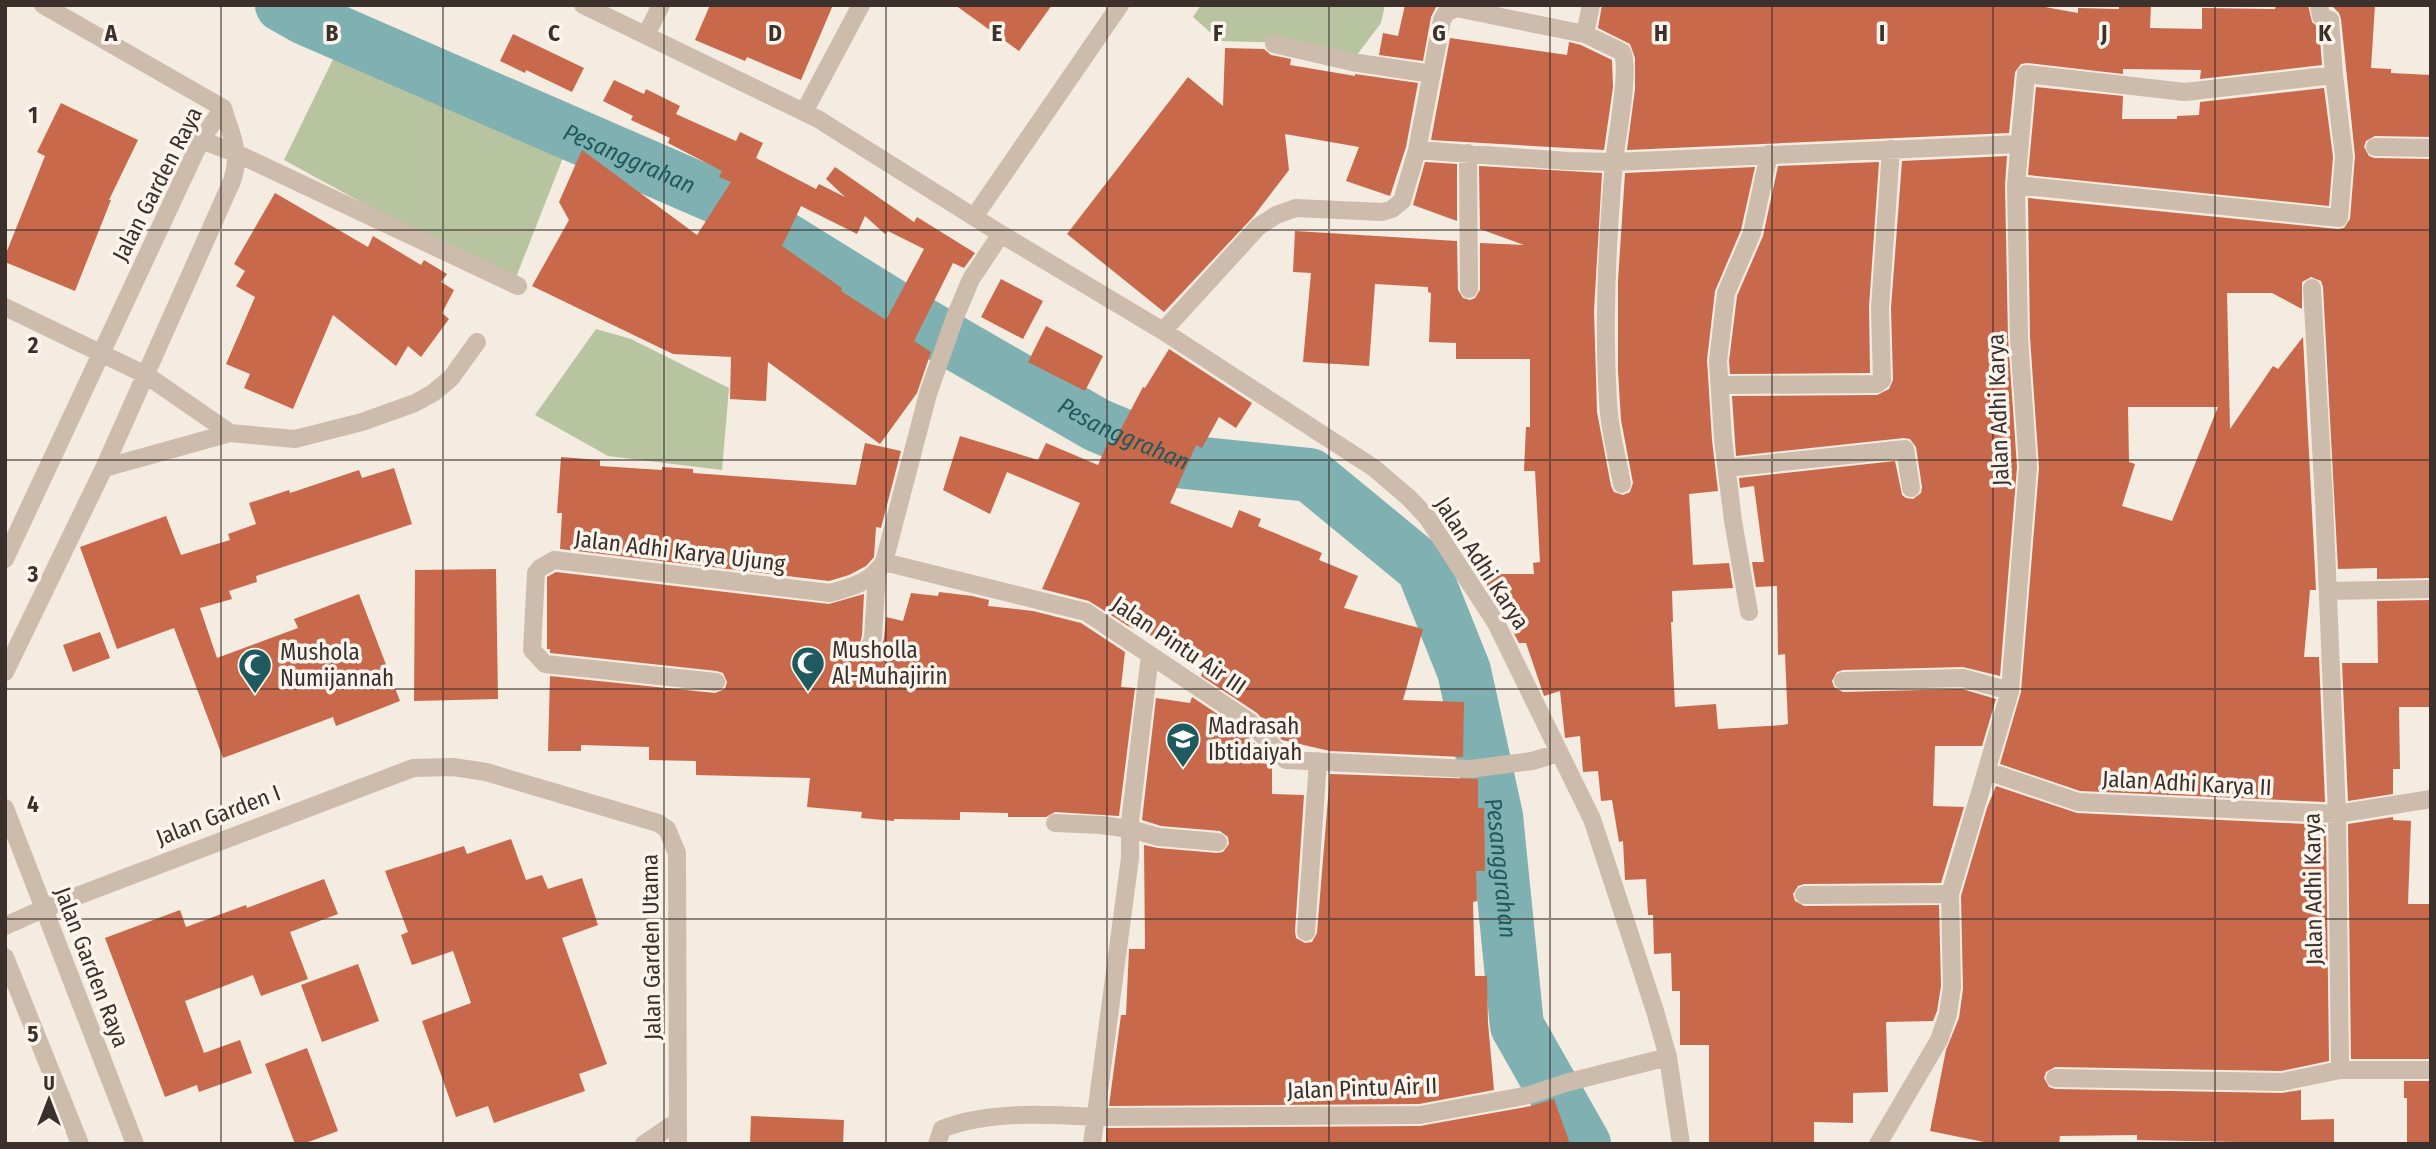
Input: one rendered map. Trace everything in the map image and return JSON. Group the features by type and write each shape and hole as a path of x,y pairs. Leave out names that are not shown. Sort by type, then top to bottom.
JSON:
{"street":[{"path":"43,5 223,108"},
{"name":"Jalan Adhi Karya","path":"583,5 804,112 1163,331 1374,468 1409,498 1427,517 1496,623 1592,819 1668,1058 1681,1144"},
{"path":"646,35 660,5"},
{"path":"804,112 861,5"},
{"path":"974,217 1120,5"},
{"path":"1585,34 1591,5"},
{"path":"2016,185 2339,218 2344,157 2333,75 2330,20 2321,16 2319,5"},
{"path":"1163,331 1258,228 1276,215 1296,208 1382,212 1392,209 1402,201 1418,150 1442,20 1446,13 1457,7 1585,34 1612,46 1625,57 1626,79 1614,162 1606,277 1608,403 1622,484"},
{"path":"1273,44 1352,62 1432,74"},
{"name":"Jalan Adhi Karya","path":"1878,1144 1938,1040 1948,1014 1952,987 1950,894 2010,691 2028,467 2019,338 2016,185 2026,74 2185,92 2333,75"},
{"name":"Jalan Garden Raya","path":"5,559 201,140 223,108"},
{"name":"Jalan Garden Raya","path":"223,108 238,154"},
{"path":"201,140 238,154 518,286"},
{"path":"1418,150 1614,162 2020,144"},
{"path":"2375,147 2431,148"},
{"path":"1720,385 1877,384 1882,380 1880,308 1891,149"},
{"path":"1468,153 1469,289"},
{"path":"5,672 146,375 237,169 238,154"},
{"path":"1749,612 1733,521 1718,361 1726,293 1752,233 1769,154"},
{"path":"869,649 873,637 880,568 928,394 971,279 1000,233"},
{"name":"Jalan Adhi Karya","path":"2312,288 2337,814 2340,1070"},
{"path":"5,307 146,375 230,433"},
{"path":"104,468 230,433 295,439 362,422 415,403 433,393 451,378 477,342"},
{"path":"1727,468 1905,449 1911,488"},
{"name":"Jalan Adhi Karya Ujung","path":"716,682 545,664 532,650 536,573 554,560 830,593 853,587 880,568"},
{"name":"Jalan Pintu Air III","path":"880,568 1086,612 1250,722 1286,760 1470,769 1532,761 1559,753"},
{"path":"2328,591 2431,589"},
{"path":"1092,1144 1130,858 1130,829 1150,655"},
{"path":"1843,681 1963,678 2010,691"},
{"path":"1306,932 1318,761"},
{"name":"Jalan Garden I","path":"5,926 43,909 413,768 453,767"},
{"name":"Jalan Garden Utama","path":"453,767 486,772 658,823 667,829 673,839 677,853 678,1144"},
{"name":"Jalan Adhi Karya II","path":"1987,771 2078,802 2337,814 2431,799"},
{"name":"Jalan Garden Raya","path":"5,808 135,1144"},
{"path":"1055,823 1101,825 1130,829 1159,838 1218,842"},
{"path":"1804,895 1950,894"},
{"path":"5,957 80,1144"},
{"name":"Jalan Pintu Air II","path":"937,1144 942,1129 965,1122 1053,1114 1094,1117 1420,1115 1529,1095 1569,1082 1668,1058"},
{"path":"2055,1078 2282,1082 2340,1070 2431,1070"},
{"path":"644,1144 678,1121"}],"green space":[{"path":"1201,5 1385,5 1381,23 1347,68 1293,43 1220,41 1193,17"},
{"path":"337,51 566,150 513,285 284,160"},
{"path":"596,329 631,339 729,388 722,470 608,456 535,415"}],"building":[{"path":"710,5 833,5 801,80 747,57 745,61 695,40"},
{"path":"955,5 1052,5 1019,51"},
{"path":"1405,5 1437,5 1431,17 1423,61 1379,55 1383,33 1398,36"},
{"path":"1602,5 2034,5 2078,13 2078,8 2119,9 2119,5 2151,5 2150,28 2202,29 2202,8 2275,9 2276,5 2308,5 2312,22 2319,28 2322,65 2200,79 2201,70 2123,69 2123,74 2027,63 2021,64 2015,72 2009,133 1627,150 1635,89 1635,58 1630,44 1598,28"},
{"path":"2331,5 2375,5 2371,68 2391,69 2391,73 2431,75 2431,137 2375,136 2366,141 2364,147 2369,156 2374,158 2431,159 2431,578 2377,579 2377,568 2338,569 2321,281 2311,277 2302,282 2302,309 2272,293 2227,293 2230,429 2273,366 2278,369 2303,337 2316,590 2310,590 2304,657 2319,657 2325,802 2080,791 2000,764 2021,692 2039,468 2030,337 2028,198 2344,228 2350,219 2355,156 2339,13","holes":["2128,407 2218,407 2172,521 2122,506 2135,464 2129,462"]},
{"path":"513,34 584,68 572,92 500,61"},
{"path":"1450,38 1567,55 1569,42 1612,60 1613,87 1604,150 1431,140"},
{"path":"1225,48 1264,49 1271,55 1291,59 1290,65 1418,83 1406,147 1390,196 1346,181 1359,147 1285,134 1289,170 1253,217 1164,312 1067,234 1188,77 1223,106"},
{"path":"614,80 644,94 646,89 680,106 676,114 736,141 740,132 763,143 756,158 816,189 819,184 845,197 826,179 835,167 914,222 917,217 975,253 964,268 953,263 914,341 931,352 917,393 880,444 768,362 766,401 730,399 731,357 673,354 532,286 569,220 559,202 582,150 697,235 731,182 719,177 722,171 668,143 670,138 631,120 633,116 603,101","holes":["801,206 857,234 865,216 885,234 888,231 924,249 886,320 841,291 842,288 782,246"]},
{"path":"2036,87 2123,96 2122,119 2177,119 2177,116 2199,115 2200,102 2324,88 2333,157 2329,206 2028,175"},
{"path":"61,103 138,140 109,200 75,291 5,262 5,256 45,156 37,152"},
{"path":"2007,156 2005,185 2008,338 2017,467 2000,676 1963,667 1843,670 1837,672 1832,681 1834,687 1843,692 1962,689 1996,699 1982,746 1935,746 1933,806 1964,807 1941,883 1804,884 1798,886 1793,894 1795,901 1804,906 1939,905 1941,986 1937,1011 1933,1021 1886,1022 1888,1092 1853,1093 1853,1123 1814,1122 1814,1144 1709,1144 1709,1045 1680,1045 1680,991 1672,991 1671,953 1654,954 1653,915 1648,915 1646,879 1625,880 1623,841 1619,842 1612,800 1601,801 1598,771 1583,772 1580,736 1565,738 1560,691 1544,696 1526,643 1519,643 1510,626 1507,599 1494,599 1487,589 1487,574 1534,574 1533,563 1540,562 1535,471 1524,471 1526,427 1530,427 1530,359 1456,359 1456,343 1429,342 1431,293 1428,292 1428,287 1375,284 1369,366 1303,362 1311,273 1293,272 1295,231 1457,241 1458,290 1463,298 1470,300 1475,298 1480,290 1480,243 1524,245 1480,229 1479,166 1602,173 1594,311 1597,412 1611,486 1614,492 1623,495 1630,492 1633,483 1621,420 1618,371 1618,281 1625,173 1755,167 1741,230 1715,291 1707,360 1718,491 1689,494 1693,565 1729,563 1733,588 1672,591 1675,707 1716,704 1718,729 1782,725 1788,724 1785,654 1778,655 1777,586 1756,587 1752,562 1764,562 1754,486 1740,488 1739,478 1895,461 1902,495 1913,499 1921,493 1922,487 1916,447 1910,439 1904,438 1736,456 1732,396 1877,395 1889,389 1893,380 1891,308 1902,161"},
{"path":"1425,162 1457,164 1457,221 1413,205"},
{"path":"1879,162 1869,307 1870,373 1730,374 1729,361 1737,296 1763,236 1778,166"},
{"path":"275,193 368,247 373,236 421,265 424,260 447,274 441,282 454,290 442,313 449,319 421,357 408,346 396,366 333,315 293,409 244,388 250,374 226,364 255,297 236,286 245,271 234,264"},
{"path":"1001,279 1043,301 1023,339 981,317"},
{"path":"1046,326 1103,356 1085,391 1028,362"},
{"path":"1169,349 1252,403 1236,428 1219,417 1202,448 1196,445 1170,503 1232,528 1239,510 1261,519 1258,526 1322,553 1319,560 1358,576 1344,608 1423,629 1403,700 1464,702 1463,757 1330,751 1282,740 1257,713 1201,676 1208,659 1128,626 1089,601 1042,589 1080,503 1007,472 990,514 943,490 960,436 1038,460 1046,443 1098,465 1108,442 1113,444 1143,387 1145,388"},
{"path":"865,443 901,451 881,528 876,527 874,557 866,566 849,575 829,581 560,549 562,513 557,513 561,457 600,460 600,466 693,469 693,473 856,485"},
{"path":"394,468 412,524 256,576 257,582 229,591 232,599 200,608 217,658 298,628 294,619 359,594 400,701 336,726 333,717 223,758 174,628 117,649 80,547 166,516 181,555 230,540 228,534 256,524 249,503 289,490 290,493 359,470 362,478"},
{"path":"496,569 498,699 414,701 415,570"},
{"path":"556,572 829,604 864,594 862,635 858,651 866,660 876,658 880,653 886,617 903,621 911,593 938,596 939,592 972,596 989,600 988,606 1033,611 1081,623 1125,652 1121,687 1135,688 1119,816 1055,812 1046,817 1008,817 1008,813 960,812 960,820 894,821 861,818 862,812 807,807 810,778 696,775 696,761 649,760 649,747 581,745 581,751 548,751 550,676 715,693 725,689 727,682 723,673 717,671 550,653 550,649 547,649 547,577"},
{"path":"2431,600 2431,707 2399,707 2400,769 2393,769 2393,794 2348,801 2342,663 2378,663 2377,601"},
{"path":"100,632 110,658 73,672 63,645"},
{"path":"1192,697 1243,731 1272,762 1272,794 1304,795 1295,931 1296,938 1305,943 1312,942 1317,933 1330,774 1478,779 1478,808 1484,808 1485,871 1476,871 1477,901 1473,902 1475,976 1487,976 1494,1090 1419,1104 1109,1106 1121,1015 1126,1015 1129,949 1145,949 1144,845 1217,853 1223,852 1229,844 1228,837 1220,831 1161,826 1142,820 1156,698 1190,703"},
{"path":"1996,786 2077,813 2326,825 2329,1061 2281,1071 2055,1067 2046,1072 2044,1078 2049,1087 2055,1089 2282,1093 2301,1090 2301,1120 2334,1119 2334,1144 2137,1140 2137,1135 2060,1136 2059,1144 1994,1144 1930,1131 1946,1050 1959,1018 1963,989 1961,896"},
{"path":"2393,817 2393,820 2411,821 2408,904 2431,904 2431,1059 2351,1059 2348,824"},
{"path":"511,839 526,880 542,875 548,889 582,878 598,925 562,938 607,1064 579,1074 585,1091 494,1123 488,1106 456,1117 422,1021 471,1003 453,951 412,965 401,935 408,932 385,871 464,846 467,854"},
{"path":"324,879 338,914 290,932 308,979 261,996 253,975 185,1001 204,1053 240,1040 252,1073 199,1092 197,1085 165,1097 105,938 180,910 186,927"},
{"path":"358,964 379,1021 322,1042 301,985"},
{"path":"307,1048 338,1131 303,1144 295,1144 265,1064"},
{"path":"2404,1081 2431,1081 2431,1144 2407,1144 2407,1098 2404,1098"},
{"path":"1554,1099 1570,1144 1106,1144 1106,1128 1420,1126 1531,1106"},
{"path":"751,1116 844,1120 843,1144 750,1144"}],"waterway":[{"name":"Pesanggrahan","path":"282,5 305,18 717,197 925,326 1097,425 1185,462 1310,475 1423,568 1464,671 1496,816 1517,1026 1584,1144"}],"place":[{"name":"Musholla Al-Muhajirin","path":"808,693"},
{"name":"Mushola Numijannah","path":"255,695"},
{"name":"Madrasah Ibtidaiyah","path":"1183,769"}]}
